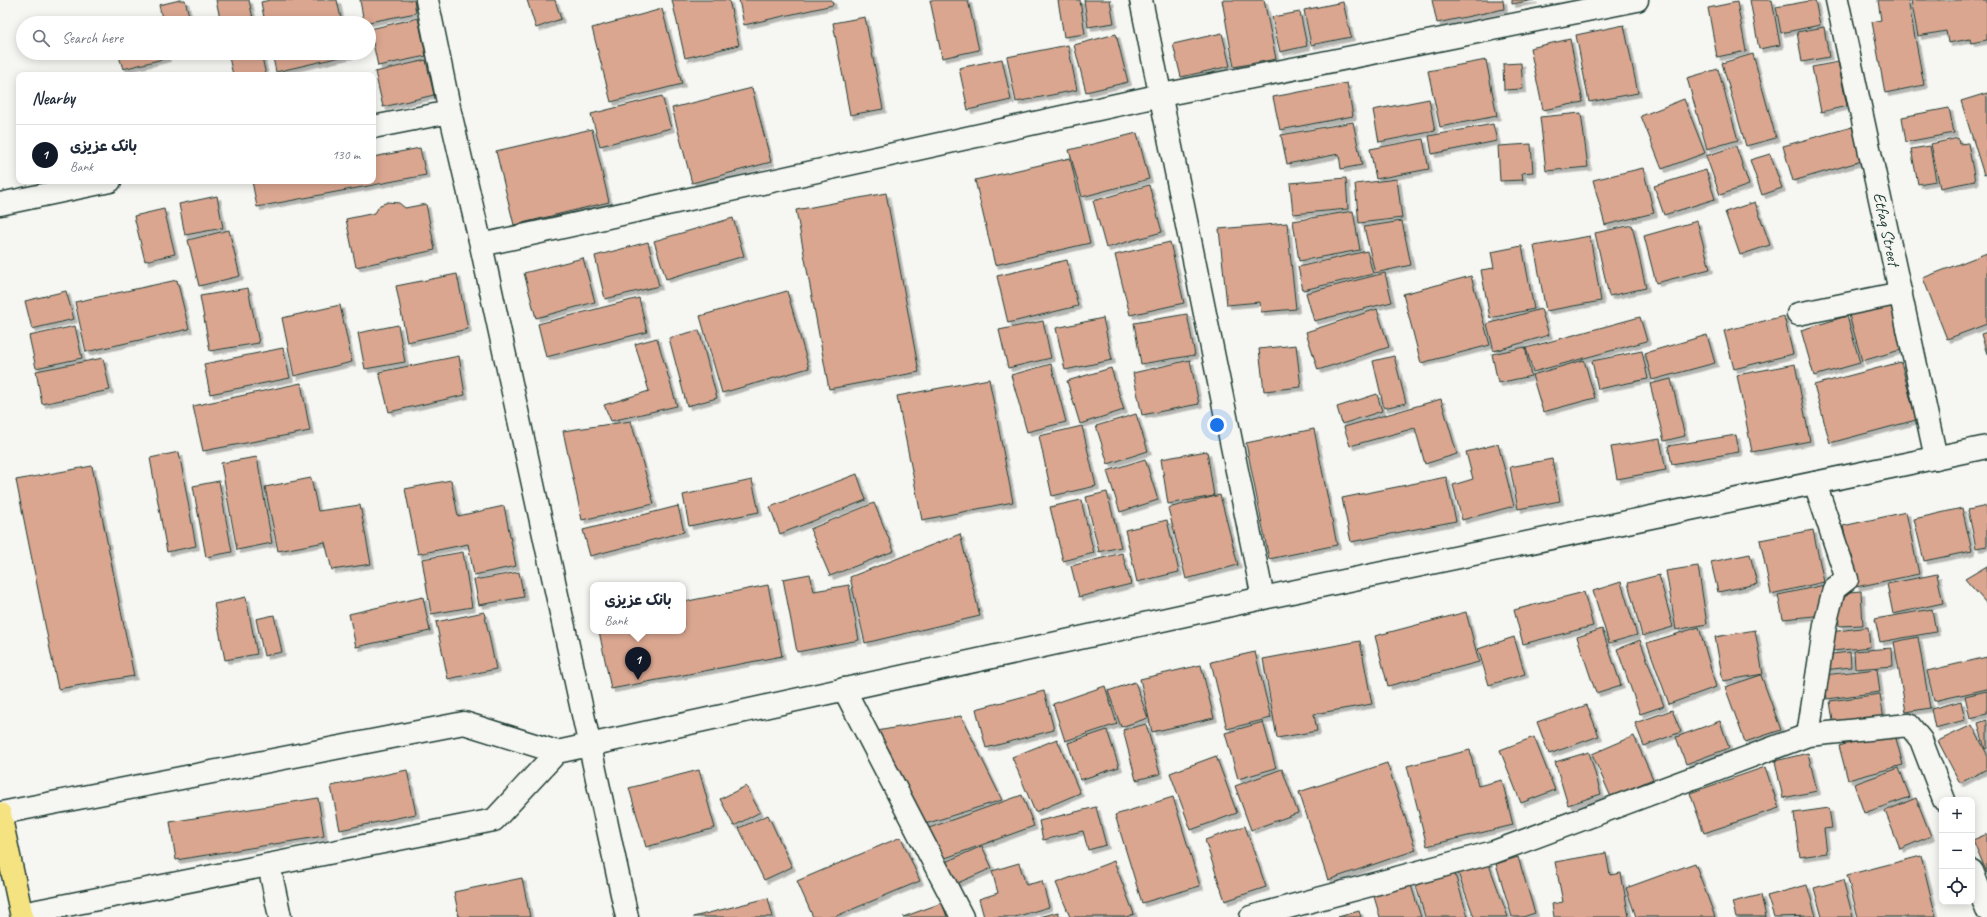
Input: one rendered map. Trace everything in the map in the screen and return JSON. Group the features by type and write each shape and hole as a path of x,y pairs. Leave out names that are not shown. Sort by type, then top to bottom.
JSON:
{"main road":[{"path":"0,812 17,916"}],"street":[{"path":"427,0 450,112 626,917"},
{"path":"1141,0 1162,95 1263,598"},
{"path":"480,245 1162,95 1638,0"},
{"name":"Etfaq Street","path":"1837,0 1936,458"},
{"path":"376,126 450,112"},
{"path":"0,204 96,184"},
{"path":"1798,314 1901,293"},
{"path":"0,812 464,723 557,752 1263,598 1987,447"},
{"path":"1808,735 1825,625 1834,589 1847,579 1815,483"},
{"path":"844,689 962,917"},
{"path":"1251,917 1494,852 1808,735 1909,725 1921,740 1943,797"},
{"path":"17,916 494,820 557,752"},
{"path":"269,865 280,917"},
{"path":"1975,879 1987,910"}],"building":[{"path":"185,0 189,16 161,16 159,5"},
{"path":"216,0 249,0 252,16 219,16"},
{"path":"270,0 337,0 340,16 264,16 261,2"},
{"path":"360,0 414,0 416,13 376,21 376,16 363,16"},
{"path":"527,0 555,0 561,19 536,28"},
{"path":"672,0 729,0 739,45 685,58"},
{"path":"739,0 832,0 833,5 744,25"},
{"path":"930,0 968,0 979,50 942,58"},
{"path":"1058,0 1080,0 1085,34 1064,37"},
{"path":"1084,0 1110,0 1114,23 1088,27"},
{"path":"1222,0 1264,0 1276,59 1234,67"},
{"path":"1432,0 1503,0 1504,9 1437,23"},
{"path":"1512,0 1534,0 1512,4"},
{"path":"1750,0 1772,0 1780,45 1759,49"},
{"path":"1815,0 1820,25 1781,33 1776,7"},
{"path":"1878,0 1908,0 1924,85 1885,93 1872,22 1881,20"},
{"path":"1911,0 1987,0 1987,40 1971,43 1970,39 1948,43 1946,31 1918,36"},
{"path":"1343,2 1351,37 1311,45 1304,10"},
{"path":"1737,2 1746,51 1717,57 1708,8"},
{"path":"662,9 682,84 611,102 592,28"},
{"path":"1300,12 1307,46 1280,52 1272,17"},
{"path":"865,17 883,109 850,115 833,23"},
{"path":"418,18 426,56 378,66 376,57 376,28"},
{"path":"1624,25 1638,93 1589,102 1576,35"},
{"path":"1824,27 1829,57 1802,62 1797,32"},
{"path":"1222,33 1230,66 1181,77 1173,44"},
{"path":"1116,34 1128,82 1086,92 1074,45"},
{"path":"1570,39 1583,102 1543,110 1530,48"},
{"path":"1068,45 1077,90 1016,102 1007,57"},
{"path":"1753,54 1776,138 1746,146 1722,63"},
{"path":"1002,59 1011,100 968,110 959,68"},
{"path":"120,60 159,60 123,69"},
{"path":"230,60 263,60 265,72 232,72"},
{"path":"273,60 328,60 276,72"},
{"path":"426,60 434,95 383,107 375,72"},
{"path":"1486,60 1497,116 1440,127 1428,71"},
{"path":"1838,62 1847,106 1821,112 1812,67"},
{"path":"1521,63 1523,89 1504,90 1503,64"},
{"path":"1718,69 1738,140 1707,149 1687,78"},
{"path":"1347,83 1353,116 1280,130 1273,97"},
{"path":"752,88 771,162 692,183 672,108"},
{"path":"1987,93 1987,174 1984,175 1961,101"},
{"path":"662,96 671,128 600,146 591,114"},
{"path":"1429,99 1435,131 1379,142 1373,110"},
{"path":"1684,99 1705,153 1662,169 1641,116"},
{"path":"1949,108 1954,133 1906,142 1902,117"},
{"path":"1581,113 1588,167 1546,171 1540,117"},
{"path":"1353,122 1362,165 1341,169 1339,154 1287,164 1281,135"},
{"path":"1493,124 1497,141 1432,154 1429,136"},
{"path":"1852,127 1862,161 1793,181 1783,146"},
{"path":"592,129 609,202 514,225 496,151"},
{"path":"1137,133 1149,179 1082,197 1069,150"},
{"path":"1958,138 1959,144 1968,143 1975,181 1940,188 1931,144"},
{"path":"1423,139 1429,169 1376,179 1370,149"},
{"path":"1531,144 1533,172 1522,173 1523,180 1500,181 1498,146"},
{"path":"1736,146 1749,185 1720,195 1706,156"},
{"path":"1930,146 1936,181 1918,184 1911,149"},
{"path":"420,148 426,175 257,207 253,184 376,184 376,156"},
{"path":"1770,154 1782,188 1762,195 1750,160"},
{"path":"1070,158 1090,243 995,265 975,180"},
{"path":"1643,168 1654,213 1605,225 1593,180"},
{"path":"1706,170 1715,199 1664,215 1654,186"},
{"path":"1346,178 1348,209 1293,214 1290,183"},
{"path":"1397,179 1402,218 1359,223 1355,184"},
{"path":"1149,185 1162,232 1106,248 1093,201"},
{"path":"886,193 919,372 829,389 796,210"},
{"path":"217,196 223,228 185,235 179,204"},
{"path":"388,202 399,203 405,208 426,204 435,250 356,267 346,219 375,213 380,205"},
{"path":"1755,202 1770,245 1740,255 1725,212"},
{"path":"164,209 175,254 145,261 134,216"},
{"path":"1353,211 1360,250 1299,261 1293,221"},
{"path":"733,218 744,256 666,279 654,241"},
{"path":"1402,221 1411,265 1375,273 1364,227"},
{"path":"1697,221 1710,269 1656,283 1644,236"},
{"path":"1287,223 1296,309 1261,312 1260,302 1227,305 1219,229"},
{"path":"1632,225 1646,288 1609,296 1595,233"},
{"path":"229,230 240,276 199,286 188,240"},
{"path":"1590,236 1601,301 1546,311 1534,246"},
{"path":"648,242 659,286 605,299 595,256"},
{"path":"1170,242 1184,303 1130,315 1115,255"},
{"path":"1522,246 1534,309 1490,318 1481,270 1494,268 1491,252"},
{"path":"1367,251 1373,274 1303,290 1298,267"},
{"path":"1987,253 1987,324 1947,339 1923,278"},
{"path":"583,258 595,302 536,318 524,273"},
{"path":"1067,260 1078,306 1008,323 997,276"},
{"path":"1385,273 1392,302 1314,321 1306,293"},
{"path":"457,274 468,329 407,342 396,286"},
{"path":"1471,276 1490,345 1421,363 1403,294"},
{"path":"177,280 189,329 86,352 75,302"},
{"path":"248,288 259,343 210,351 200,296"},
{"path":"66,291 74,319 32,329 25,301"},
{"path":"787,291 809,368 722,393 700,316"},
{"path":"639,298 647,332 546,357 538,324"},
{"path":"1892,304 1904,349 1862,361 1849,315"},
{"path":"340,305 352,362 294,376 282,318"},
{"path":"1377,309 1389,347 1318,370 1306,332"},
{"path":"1541,309 1549,335 1494,351 1487,324"},
{"path":"1187,314 1195,355 1141,364 1134,323"},
{"path":"1784,316 1793,354 1734,369 1724,331"},
{"path":"1847,316 1860,363 1814,376 1801,330"},
{"path":"1640,317 1647,341 1533,372 1526,348"},
{"path":"1103,318 1112,360 1065,370 1056,328"},
{"path":"1043,321 1051,358 1008,368 999,330"},
{"path":"398,325 405,362 365,369 358,333"},
{"path":"75,326 82,358 36,368 29,336"},
{"path":"699,330 717,398 687,406 669,338"},
{"path":"1987,332 1987,354 1981,334"},
{"path":"1707,335 1715,363 1652,380 1645,353"},
{"path":"657,338 677,406 611,421 604,405 649,391 635,344"},
{"path":"1296,345 1301,387 1264,391 1259,349"},
{"path":"1525,347 1531,376 1498,383 1492,354"},
{"path":"283,348 290,378 210,394 204,364"},
{"path":"1642,351 1648,379 1598,389 1592,361"},
{"path":"459,356 465,395 389,412 379,372"},
{"path":"1394,356 1406,403 1384,408 1373,361"},
{"path":"103,358 110,390 42,404 36,371"},
{"path":"1190,360 1199,404 1142,415 1133,373"},
{"path":"1584,360 1595,398 1543,412 1532,375"},
{"path":"1901,362 1916,420 1830,443 1814,385"},
{"path":"1051,364 1066,422 1027,432 1011,375"},
{"path":"1795,364 1810,441 1752,452 1737,375"},
{"path":"1111,368 1124,410 1080,424 1067,381"},
{"path":"989,379 1013,502 922,520 897,396"},
{"path":"1671,379 1685,436 1664,441 1650,384"},
{"path":"301,383 310,431 203,451 193,406"},
{"path":"1377,394 1382,411 1342,424 1337,407"},
{"path":"1441,399 1457,454 1425,464 1415,428 1350,446 1344,427"},
{"path":"1136,414 1148,451 1108,464 1096,426"},
{"path":"631,421 654,504 582,520 563,431"},
{"path":"1082,426 1096,486 1052,496 1039,436"},
{"path":"1314,429 1337,545 1269,559 1246,443"},
{"path":"1736,435 1739,452 1672,464 1668,446"},
{"path":"1660,439 1666,470 1617,479 1611,447"},
{"path":"1498,444 1514,506 1462,520 1453,485 1473,479 1466,452"},
{"path":"1207,451 1214,496 1168,504 1161,459"},
{"path":"179,452 196,546 167,552 150,458"},
{"path":"257,457 272,543 237,550 221,463"},
{"path":"1145,459 1158,500 1120,512 1107,471"},
{"path":"1552,459 1560,501 1518,509 1510,467"},
{"path":"92,466 134,676 58,689 16,480"},
{"path":"857,474 866,500 780,534 770,507"},
{"path":"1446,477 1456,521 1351,542 1342,498"},
{"path":"311,478 318,511 360,505 371,564 332,570 325,542 278,551 265,487"},
{"path":"451,480 458,516 504,506 516,566 474,575 468,544 418,554 405,489"},
{"path":"752,480 759,512 689,526 683,495"},
{"path":"219,481 232,552 206,557 193,486"},
{"path":"1107,492 1121,547 1099,552 1086,497"},
{"path":"1220,495 1238,565 1186,579 1168,508"},
{"path":"1081,500 1094,553 1063,561 1050,507"},
{"path":"874,503 894,551 830,576 810,529"},
{"path":"678,506 684,532 590,556 583,530"},
{"path":"1987,506 1987,546 1976,548 1968,510"},
{"path":"1962,508 1972,551 1924,561 1914,519"},
{"path":"1906,512 1919,574 1856,587 1843,526"},
{"path":"1167,520 1179,572 1137,582 1125,530"},
{"path":"1813,530 1824,582 1771,594 1760,540"},
{"path":"960,534 980,616 865,643 850,577"},
{"path":"463,552 472,607 431,614 422,559"},
{"path":"1122,553 1131,584 1079,597 1071,566"},
{"path":"1750,554 1757,584 1718,592 1711,562"},
{"path":"1698,566 1707,624 1676,630 1666,571"},
{"path":"1987,566 1987,604 1965,579"},
{"path":"519,572 524,597 479,605 474,580"},
{"path":"810,574 814,591 849,585 859,640 797,652 783,579"},
{"path":"1937,574 1943,603 1893,614 1887,584"},
{"path":"1659,575 1673,627 1642,636 1628,583"},
{"path":"1621,582 1637,635 1609,643 1593,591"},
{"path":"1829,584 1825,615 1783,619 1778,595"},
{"path":"768,585 782,656 611,689 600,634 686,634 686,601"},
{"path":"1861,591 1863,625 1839,626 1837,593"},
{"path":"1584,592 1593,626 1523,644 1514,610"},
{"path":"246,597 257,654 225,660 214,604"},
{"path":"423,597 430,631 356,647 349,614"},
{"path":"1932,609 1936,632 1880,642 1875,619"},
{"path":"484,612 496,669 448,679 436,622"},
{"path":"1466,612 1479,662 1388,686 1375,636"},
{"path":"274,615 282,652 264,656 256,619"},
{"path":"1699,627 1716,687 1669,704 1647,643"},
{"path":"1868,627 1870,647 1833,651 1830,632"},
{"path":"1602,629 1621,685 1596,693 1577,637"},
{"path":"1755,630 1763,674 1723,681 1715,637"},
{"path":"1514,637 1525,674 1489,685 1478,649"},
{"path":"1918,637 1930,708 1906,712 1894,642"},
{"path":"1640,640 1664,706 1640,714 1617,649"},
{"path":"1360,641 1372,704 1314,714 1317,731 1277,738 1263,659"},
{"path":"1892,648 1893,666 1855,669 1854,651"},
{"path":"1255,652 1271,718 1227,729 1211,662"},
{"path":"1850,652 1851,667 1824,670 1823,655"},
{"path":"1987,657 1987,689 1934,701 1927,671"},
{"path":"1201,665 1214,718 1152,732 1140,679"},
{"path":"1877,669 1880,692 1827,699 1824,675"},
{"path":"1761,675 1781,730 1745,742 1725,687"},
{"path":"1135,682 1148,718 1121,727 1108,691"},
{"path":"1105,686 1117,724 1065,741 1053,704"},
{"path":"1044,691 1054,730 986,748 976,709"},
{"path":"1987,691 1987,714 1970,718 1965,696"},
{"path":"1880,694 1884,720 1834,728 1830,701"},
{"path":"1961,701 1965,720 1935,728 1931,709"},
{"path":"1587,705 1599,736 1549,754 1537,722"},
{"path":"1672,710 1681,732 1644,746 1635,723"},
{"path":"961,716 1002,800 922,825 877,731"},
{"path":"1987,720 1987,748 1985,749 1978,723"},
{"path":"1720,721 1729,748 1686,764 1676,737"},
{"path":"1263,722 1276,768 1238,779 1225,733"},
{"path":"1146,724 1160,774 1136,780 1123,730"},
{"path":"1972,725 1987,754 1987,769 1960,783 1938,741"},
{"path":"1107,730 1119,767 1080,780 1068,743"},
{"path":"1894,731 1903,765 1848,780 1839,746"},
{"path":"1634,736 1653,779 1611,797 1592,754"},
{"path":"1534,737 1555,790 1521,803 1500,750"},
{"path":"1057,739 1080,793 1035,812 1012,757"},
{"path":"1470,750 1478,786 1502,780 1513,825 1427,846 1407,766"},
{"path":"1589,752 1601,794 1568,805 1555,762"},
{"path":"1808,753 1817,791 1783,798 1775,761"},
{"path":"1216,756 1237,813 1191,830 1170,773"},
{"path":"1387,763 1416,850 1328,880 1299,792"},
{"path":"1765,767 1779,808 1704,833 1690,793"},
{"path":"1899,768 1910,797 1864,813 1854,784"},
{"path":"1282,769 1298,813 1251,830 1235,786"},
{"path":"407,770 416,814 340,830 331,786"},
{"path":"699,770 715,828 646,847 629,788"},
{"path":"746,786 760,812 734,826 720,799"},
{"path":"1022,795 1034,826 940,860 929,828"},
{"path":"1173,797 1200,886 1142,903 1115,815"},
{"path":"318,798 324,836 176,860 170,822"},
{"path":"1916,798 1931,836 1900,849 1885,811"},
{"path":"1096,807 1106,845 1088,850 1083,831 1043,840 1039,821"},
{"path":"1829,808 1832,828 1824,829 1827,853 1800,857 1794,813"},
{"path":"768,815 792,867 764,880 739,828"},
{"path":"1245,826 1266,887 1225,901 1205,840"},
{"path":"1987,834 1987,873 1975,845 1975,839"},
{"path":"901,837 920,881 834,917 813,917 797,881"},
{"path":"982,846 992,868 953,885 943,863"},
{"path":"1606,853 1610,875 1621,873 1629,917 1554,917 1552,904 1563,902 1555,862"},
{"path":"1921,856 1936,917 1858,917 1847,875"},
{"path":"1518,857 1535,913 1523,917 1512,917 1496,864"},
{"path":"1114,861 1134,914 1126,917 1070,917 1056,883"},
{"path":"1488,862 1508,917 1474,917 1458,873"},
{"path":"1019,863 1026,885 1042,881 1049,907 1015,917 984,917 979,899 998,893 992,871"},
{"path":"1695,863 1715,917 1636,917 1626,888"},
{"path":"1454,871 1468,917 1425,917 1415,882"},
{"path":"522,878 530,917 459,917 454,892"},
{"path":"1843,880 1853,917 1822,917 1814,888"},
{"path":"1410,882 1421,917 1380,917 1373,893"},
{"path":"1807,885 1816,916 1774,917 1767,896"},
{"path":"1761,895 1766,917 1736,917 1732,902"},
{"path":"768,898 773,917 693,917"},
{"path":"942,903 947,917 903,917"},
{"path":"1359,911 1361,917 1338,917"},
{"path":"1058,912 1060,917 1040,917"}],"place":[{"name":"بانک عزیزی","path":"638,680"}]}
